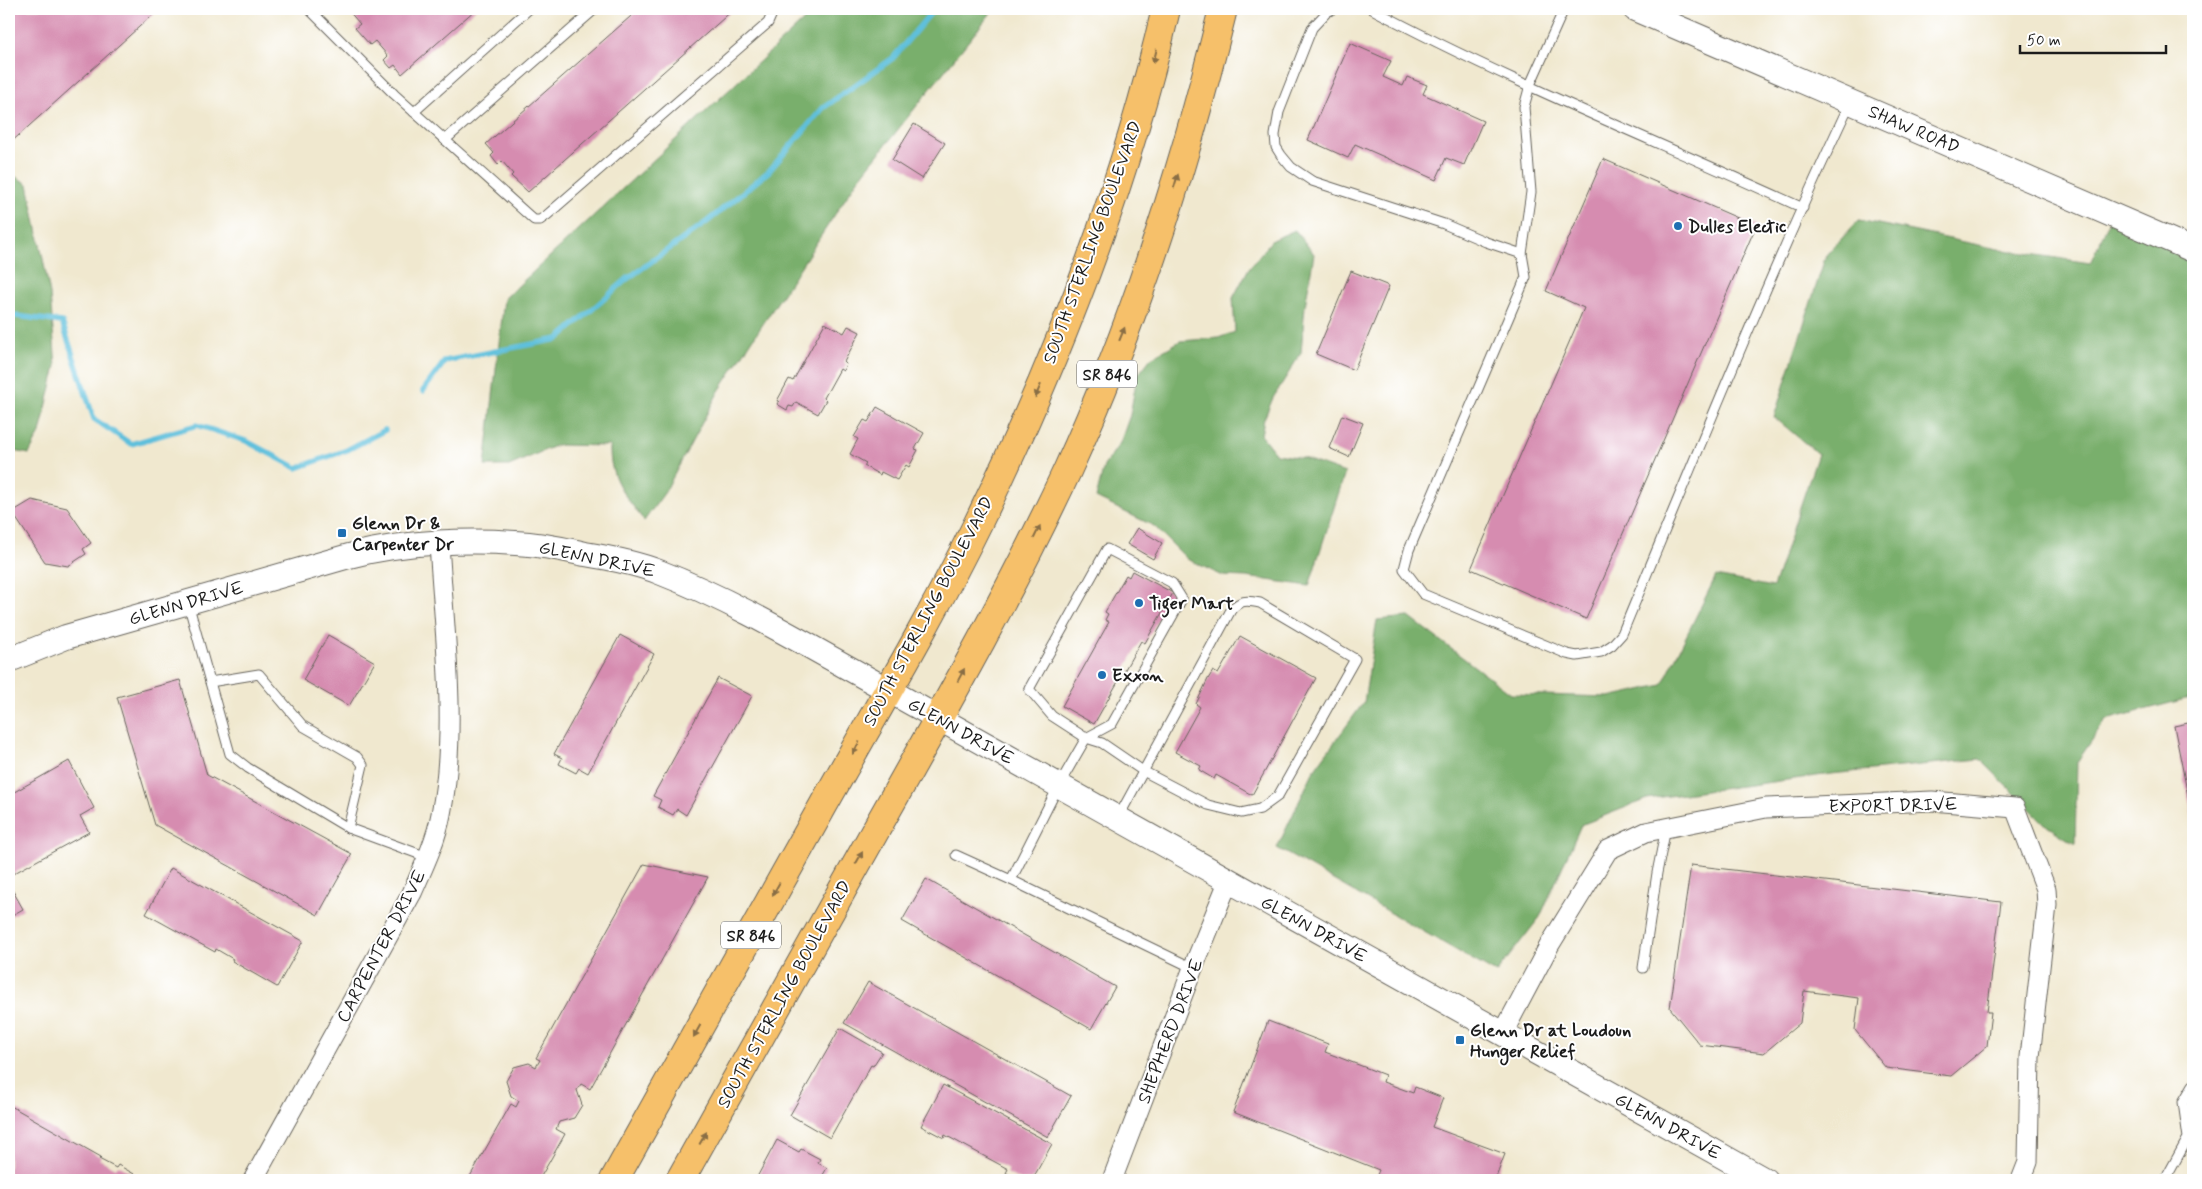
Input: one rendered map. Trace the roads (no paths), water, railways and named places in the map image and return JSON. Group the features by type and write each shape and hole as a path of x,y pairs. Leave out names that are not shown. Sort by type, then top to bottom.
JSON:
{"main road":[{"name":"SOUTH STERLING BOULEVARD","path":"614,1180 943,591 978,523 1060,339 1092,253 1132,135 1155,59 1166,9"},
{"name":"SOUTH STERLING BOULEVARD","path":"680,1180 938,718 1027,551 1067,469 1100,392 1164,219 1193,127 1223,9"}],"street":[{"name":"SHAW ROAD","path":"1636,9 2193,250"},
{"name":"GLENN DRIVE","path":"9,660 66,637 353,555 439,543 531,544 615,559 657,571 746,612 888,690 1228,882 1504,1033 1765,1180"},
{"name":"CARPENTER DRIVE","path":"253,1180 408,901 427,857 441,816 449,764 448,695 439,543"},
{"name":"EXPORT DRIVE","path":"1504,1033 1549,946 1608,850 1646,832 1766,808 1932,801 2016,808 2046,889 2047,905 2030,1057 2028,1162 2021,1180"},
{"name":"SHEPHERD DRIVE","path":"1112,1180 1228,882"}],"lane":[{"path":"309,9 414,112 534,220 540,220 768,23 772,9"},
{"path":"414,112 529,9"},
{"path":"445,140 595,9"},
{"path":"1333,9 1327,12 1312,28 1279,112 1275,135 1276,147 1281,155 1291,167 1312,181 1444,224 1486,242 1522,254"},
{"path":"1372,9 1405,27 1581,111 1687,155 1803,208"},
{"path":"1564,9 1530,85 1524,107 1531,192 1522,254 1526,277 1409,550 1404,569 1423,594 1567,654 1577,656 1591,655 1607,648 1622,634 1713,415 1851,101"},
{"path":"1011,880 1086,738 1112,724 1182,599 1172,583 1107,549 1029,689 1052,716 1086,738 1102,743 1143,771 1208,805 1241,813 1260,809 1278,796 1355,659 1260,604 1248,600 1238,602 1231,610 1143,771 1117,819"},
{"path":"188,602 230,754 248,768 348,828 427,857"},
{"path":"210,682 259,674 303,726 357,757 363,765 348,828"},
{"path":"1643,968 1666,828"},
{"path":"956,855 1193,968"},
{"path":"2165,1180 2191,1138 2183,1102 2193,1085"}],"waterway":[{"path":"423,391 445,361 558,339 627,279 708,221 769,171 823,108 893,58 934,9"},
{"path":"9,315 62,322 94,419 131,444 197,425 246,441 297,468 347,450 385,430"}],"place":[{"name":"Dulles Electic","path":"1678,226"},
{"name":"Glenn Dr & Carpenter Dr","path":"342,533"},
{"name":"Tiger Mart","path":"1139,603"},
{"name":"Exxon","path":"1102,675"},
{"name":"Glenn Dr at Loudoun Hunger Relief","path":"1460,1040"}]}
